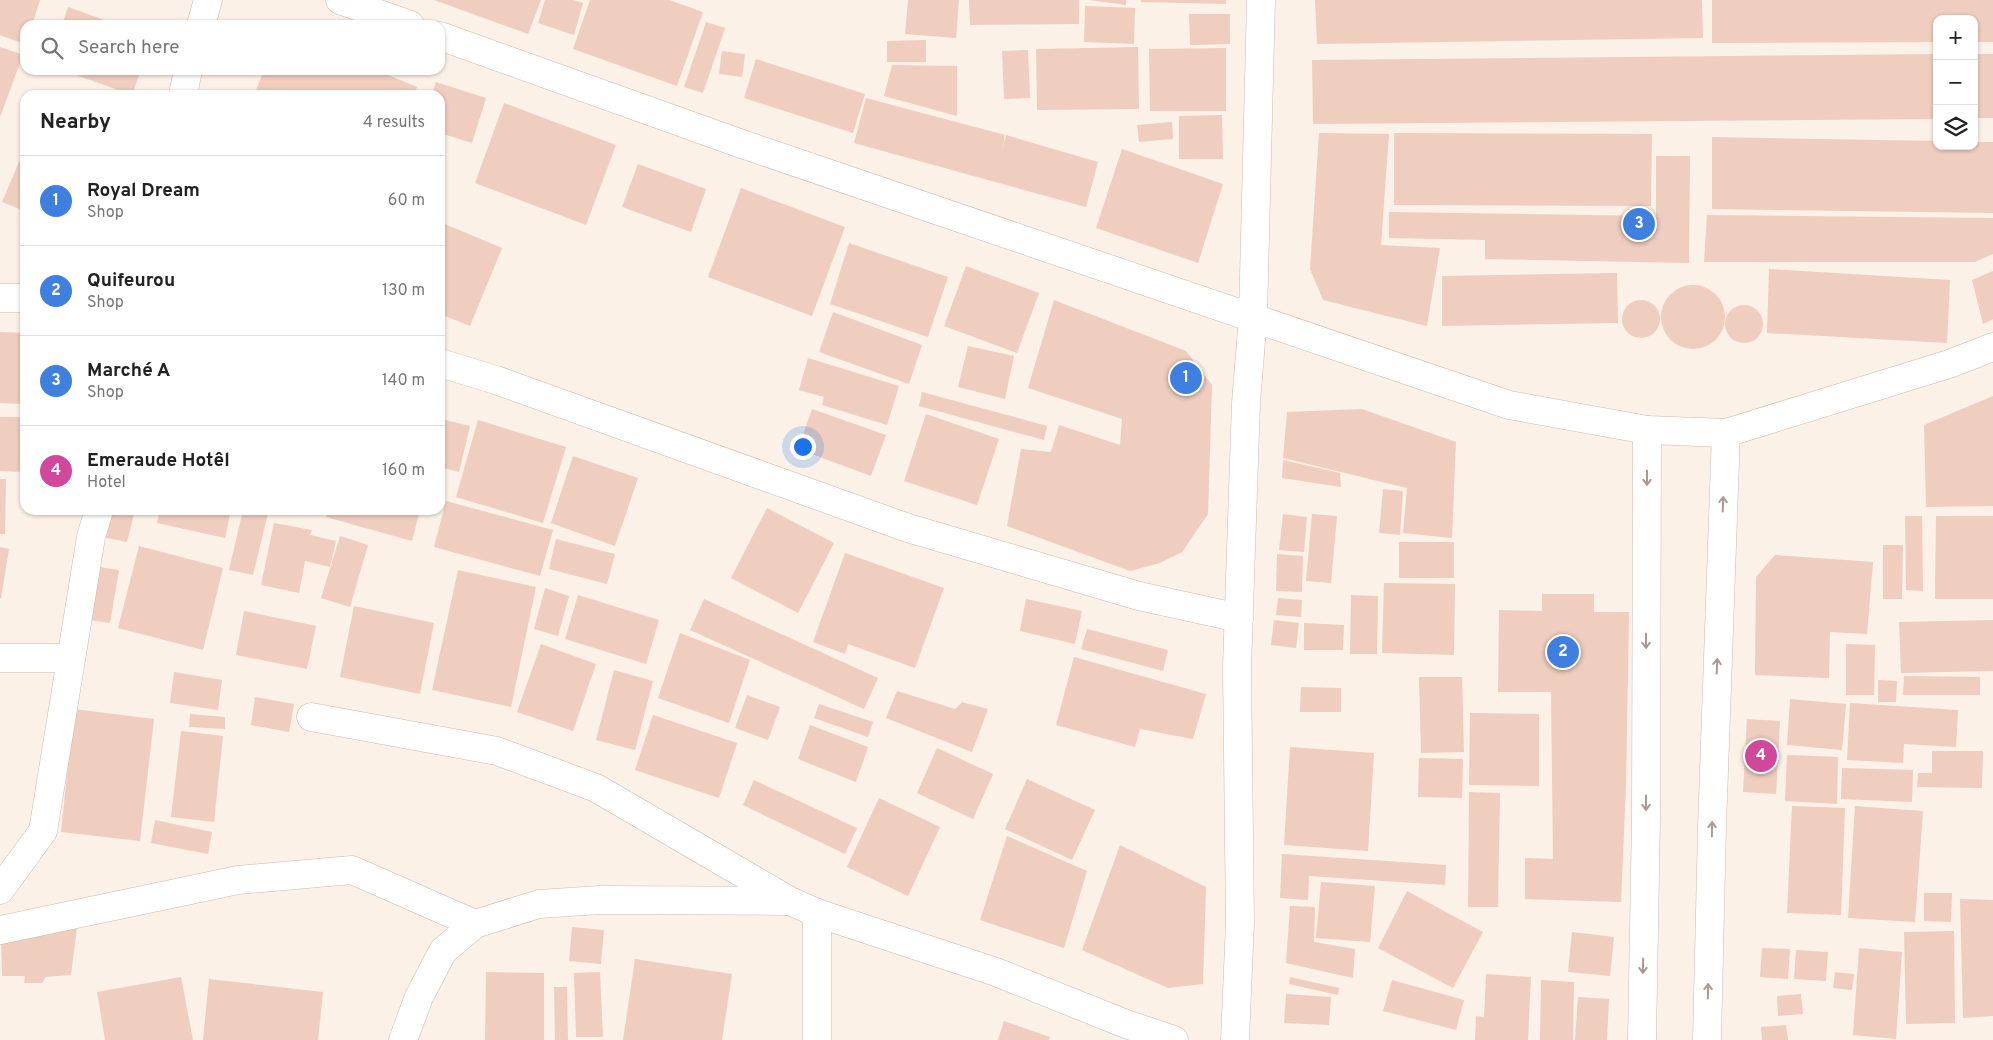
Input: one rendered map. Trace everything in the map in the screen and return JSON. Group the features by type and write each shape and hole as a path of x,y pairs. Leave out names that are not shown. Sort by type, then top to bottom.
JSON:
{"street":[{"path":"202,20 208,0"},
{"path":"340,0 396,20"},
{"path":"1234,1040 1240,922 1237,667 1246,402 1253,316 1261,0"},
{"path":"445,38 739,143 1253,316 1509,405 1647,430 1726,433 1949,364 1993,347"},
{"path":"184,90 187,75"},
{"path":"0,298 20,298"},
{"path":"445,365 496,380 908,528 1139,596 1239,618"},
{"path":"1642,1040 1646,817 1647,430"},
{"path":"1707,1040 1712,827 1726,433"},
{"path":"0,890 43,831 91,537 98,515"},
{"path":"0,658 71,658"},
{"path":"311,717 496,751 596,788 790,901 817,913 996,972 1126,1024 1174,1040"},
{"path":"0,930 238,880 352,870 475,924"},
{"path":"403,1040 419,997 443,951 475,924 539,904 600,900 670,899 790,901"},
{"path":"817,913 817,1040"}],"building":[{"path":"0,0 40,0 34,20 20,20 20,42 0,35"},
{"path":"434,0 541,0 528,34"},
{"path":"545,0 573,0 583,3 574,35 538,23"},
{"path":"590,0 669,0 703,12 677,86 573,49"},
{"path":"908,0 959,0 956,38 905,34"},
{"path":"969,0 1079,0 1079,24 970,25"},
{"path":"1089,0 1126,0 1126,5"},
{"path":"1141,0 1226,0 1226,4 1141,2"},
{"path":"1315,0 1702,0 1703,38 1317,44"},
{"path":"1712,0 1993,0 1993,42 1978,42 1978,15 1933,15 1933,42 1712,43"},
{"path":"1085,6 1135,8 1134,44 1084,42"},
{"path":"68,7 104,20 64,20"},
{"path":"1189,14 1230,14 1230,44 1190,45"},
{"path":"706,22 725,28 703,93 684,87"},
{"path":"926,40 926,62 887,62 887,41"},
{"path":"0,47 20,54 20,63 0,117"},
{"path":"1138,47 1139,109 1037,110 1036,49"},
{"path":"1226,48 1226,111 1150,111 1149,49"},
{"path":"1028,50 1030,98 1004,99 1002,51"},
{"path":"722,51 745,54 742,77 719,74"},
{"path":"1933,54 1933,119 1313,124 1312,60"},
{"path":"1978,54 1993,54 1993,118 1978,118"},
{"path":"756,59 865,94 853,133 744,98"},
{"path":"892,65 957,66 957,116 884,96"},
{"path":"76,75 139,75 134,90 118,90"},
{"path":"262,75 388,75 417,87 416,90 256,90"},
{"path":"436,82 486,98 472,143 445,135 445,90 434,90"},
{"path":"866,98 1005,135 1002,150 1006,135 1098,162 1086,207 854,143"},
{"path":"504,103 616,145 586,225 475,183"},
{"path":"1222,115 1223,159 1179,159 1179,116"},
{"path":"1172,122 1173,139 1139,142 1137,125"},
{"path":"1319,133 1389,134 1381,245 1440,248 1427,326 1323,300 1310,269"},
{"path":"1394,133 1652,134 1651,206 1394,205"},
{"path":"1712,137 1933,141 1933,150 1978,150 1978,142 1993,142 1993,213 1712,209"},
{"path":"1122,149 1223,184 1198,263 1096,228"},
{"path":"1656,156 1690,156 1689,263 1485,259 1485,240 1389,238 1389,212 1656,216"},
{"path":"20,160 20,209 2,202"},
{"path":"638,164 706,189 691,232 622,207"},
{"path":"741,188 845,227 812,316 708,277"},
{"path":"1707,215 1993,218 1993,254 1975,262 1704,262"},
{"path":"445,224 502,248 470,326 445,316"},
{"path":"849,243 948,277 928,337 830,304"},
{"path":"966,266 1039,293 1017,353 944,326"},
{"path":"1769,269 1950,280 1947,343 1767,333"},
{"path":"1993,271 1993,319 1983,324 1972,280"},
{"path":"1617,273 1618,323 1442,326 1442,276"},
{"path":"1693,285 1711,291 1719,299 1725,317 1719,335 1711,343 1693,349 1675,343 1667,335 1661,317 1667,299 1675,291"},
{"path":"1054,300 1186,351 1212,385 1208,514 1182,552 1160,563 1130,571 1007,526 1021,449 1051,452 1059,425 1120,445 1122,419 1028,388"},
{"path":"1641,300 1655,305 1660,319 1655,333 1641,338 1627,333 1622,319 1627,305"},
{"path":"1744,305 1757,311 1763,324 1757,337 1744,343 1731,337 1725,324 1731,311"},
{"path":"833,312 922,345 909,384 819,352"},
{"path":"0,332 20,333 20,404 0,403"},
{"path":"968,346 1014,356 1005,399 958,387"},
{"path":"808,358 899,386 887,425 822,405 824,397 799,390"},
{"path":"922,392 1047,426 1044,440 919,406"},
{"path":"1993,396 1993,506 1926,507 1924,425"},
{"path":"812,409 886,435 871,476 798,449"},
{"path":"1362,409 1456,442 1452,538 1403,533 1407,488 1283,458 1287,412"},
{"path":"926,414 999,439 977,505 904,481"},
{"path":"0,417 20,417 20,472 0,471"},
{"path":"445,420 470,426 459,472 445,468"},
{"path":"478,420 566,447 543,523 456,497"},
{"path":"573,456 638,478 615,546 551,523"},
{"path":"1283,460 1340,473 1341,487 1282,478"},
{"path":"0,479 6,479 5,534 0,534"},
{"path":"1383,489 1403,491 1400,535 1379,533"},
{"path":"446,501 553,530 540,576 434,547 442,515 445,515"},
{"path":"767,508 834,543 798,613 731,578"},
{"path":"1283,514 1307,517 1304,552 1279,550"},
{"path":"1312,514 1337,516 1331,583 1306,581"},
{"path":"102,515 134,515 127,542 97,536"},
{"path":"159,515 230,515 225,538 157,523"},
{"path":"242,515 268,515 253,575 229,570"},
{"path":"327,515 419,515 412,541 326,517"},
{"path":"1905,516 1922,516 1923,591 1906,590"},
{"path":"1936,516 1993,516 1993,599 1935,599"},
{"path":"274,523 312,530 310,535 336,541 330,567 305,561 299,593 261,585"},
{"path":"340,536 368,545 350,607 321,598"},
{"path":"556,539 615,554 607,584 549,569"},
{"path":"1399,542 1454,542 1454,578 1399,578"},
{"path":"1883,545 1903,545 1902,599 1883,599"},
{"path":"139,546 223,568 203,650 118,628"},
{"path":"0,547 9,549 1,598 0,598"},
{"path":"845,553 944,588 915,668 848,644 845,654 813,642"},
{"path":"1277,554 1303,556 1302,592 1276,591"},
{"path":"1775,555 1873,562 1867,634 1830,632 1829,678 1755,675 1756,577"},
{"path":"99,567 119,570 110,623 89,620"},
{"path":"458,570 536,587 511,707 432,690"},
{"path":"1384,583 1455,584 1454,655 1382,653"},
{"path":"545,588 569,596 558,636 534,629"},
{"path":"1542,594 1594,594 1594,612 1629,612 1626,786 1621,902 1525,899 1525,858 1553,859 1551,692 1498,692 1499,610 1542,611"},
{"path":"578,595 659,620 646,664 565,639"},
{"path":"1351,595 1378,596 1377,654 1350,654"},
{"path":"1278,598 1302,600 1301,617 1276,615"},
{"path":"704,599 878,678 864,709 690,630"},
{"path":"1026,599 1082,611 1075,644 1020,631"},
{"path":"354,606 434,623 420,694 340,677"},
{"path":"244,611 316,626 307,669 236,655"},
{"path":"1274,620 1299,623 1296,648 1271,645"},
{"path":"1993,620 1993,671 1901,673 1899,622"},
{"path":"1304,623 1344,625 1343,650 1304,650"},
{"path":"1087,629 1168,650 1163,671 1081,649"},
{"path":"680,633 750,660 729,723 658,698"},
{"path":"541,644 596,664 573,731 517,712"},
{"path":"1846,644 1875,645 1874,695 1846,695"},
{"path":"1074,657 1206,694 1193,739 1140,729 1135,747 1056,725"},
{"path":"614,670 653,681 635,750 596,740"},
{"path":"174,672 222,680 218,710 170,703"},
{"path":"1904,676 1980,677 1980,695 1903,695"},
{"path":"1419,677 1462,677 1464,752 1421,753"},
{"path":"1878,680 1897,681 1896,702 1878,702"},
{"path":"1301,687 1341,688 1341,712 1300,712"},
{"path":"897,691 955,709 962,702 988,709 972,752 886,718"},
{"path":"747,695 780,707 768,740 735,728"},
{"path":"255,697 294,704 289,732 251,725"},
{"path":"1790,699 1846,704 1842,750 1787,745"},
{"path":"1850,703 1958,710 1956,747 1904,744 1903,763 1847,760"},
{"path":"819,704 873,722 868,737 814,718"},
{"path":"74,709 154,719 140,841 61,832"},
{"path":"1470,713 1539,714 1539,786 1469,785"},
{"path":"190,714 225,717 225,729 189,727"},
{"path":"653,715 737,743 719,798 635,770"},
{"path":"1747,719 1780,721 1776,794 1743,792"},
{"path":"810,725 868,747 856,782 798,759"},
{"path":"181,731 223,736 214,822 171,817"},
{"path":"1290,747 1374,753 1368,851 1284,845"},
{"path":"937,748 993,774 973,819 917,793"},
{"path":"1932,751 1983,751 1982,788 1917,787 1918,773 1932,773"},
{"path":"1787,755 1838,757 1837,804 1785,801"},
{"path":"1419,758 1463,759 1462,798 1418,797"},
{"path":"1842,768 1913,770 1912,802 1841,799"},
{"path":"1027,779 1095,810 1072,860 1005,829"},
{"path":"754,780 857,828 845,854 743,805"},
{"path":"1469,792 1500,793 1498,907 1468,907"},
{"path":"879,798 940,827 908,896 847,867"},
{"path":"1792,806 1845,808 1841,915 1787,913"},
{"path":"1855,806 1923,811 1915,922 1848,918"},
{"path":"155,820 212,832 208,854 151,843"},
{"path":"1007,836 1087,871 1064,948 980,920"},
{"path":"1120,845 1206,887 1203,984 1168,988 1082,950"},
{"path":"1282,854 1446,865 1445,885 1309,876 1308,900 1280,898"},
{"path":"1321,882 1375,886 1370,942 1316,938"},
{"path":"1407,891 1483,932 1453,988 1378,948"},
{"path":"1924,893 1952,893 1951,922 1924,921"},
{"path":"1960,899 1993,900 1993,1016 1963,1018"},
{"path":"1290,906 1315,907 1314,942 1355,949 1353,978 1286,963"},
{"path":"572,927 604,930 601,964 569,961"},
{"path":"77,928 71,975 46,977 42,983 24,983 25,976 2,976 1,938"},
{"path":"1954,931 1955,1023 1906,1024 1904,932"},
{"path":"1572,932 1614,937 1610,976 1568,972"},
{"path":"1762,948 1790,949 1788,979 1760,977"},
{"path":"1859,948 1902,952 1896,1039 1853,1035"},
{"path":"1796,950 1828,952 1826,981 1794,979"},
{"path":"635,959 732,974 722,1040 623,1040"},
{"path":"486,972 544,973 544,1040 485,1040"},
{"path":"600,972 603,1037 576,1037 574,973"},
{"path":"1835,972 1854,974 1852,990 1833,988"},
{"path":"1486,974 1531,977 1528,1040 1475,1040 1476,1016 1484,1017"},
{"path":"181,977 193,1040 105,1040 97,992"},
{"path":"1290,977 1339,988 1338,995 1289,984"},
{"path":"209,979 323,992 318,1040 203,1040"},
{"path":"1392,980 1464,1000 1456,1030 1383,1011"},
{"path":"1541,980 1574,982 1573,1040 1540,1040"},
{"path":"554,987 567,987 568,1040 555,1040"},
{"path":"1286,994 1331,997 1329,1025 1284,1023"},
{"path":"1801,994 1803,1014 1778,1016 1777,996"},
{"path":"1578,997 1609,999 1607,1040 1575,1040"},
{"path":"1004,1021 1050,1037 1049,1040 998,1040"},
{"path":"1786,1025 1788,1040 1762,1040 1761,1027"}],"place":[{"name":"Marché A","path":"1639,224"},
{"name":"Royal Dream","path":"1186,378"},
{"name":"Quifeurou","path":"1563,652"},
{"name":"Emeraude Hotêl","path":"1761,756"}]}
